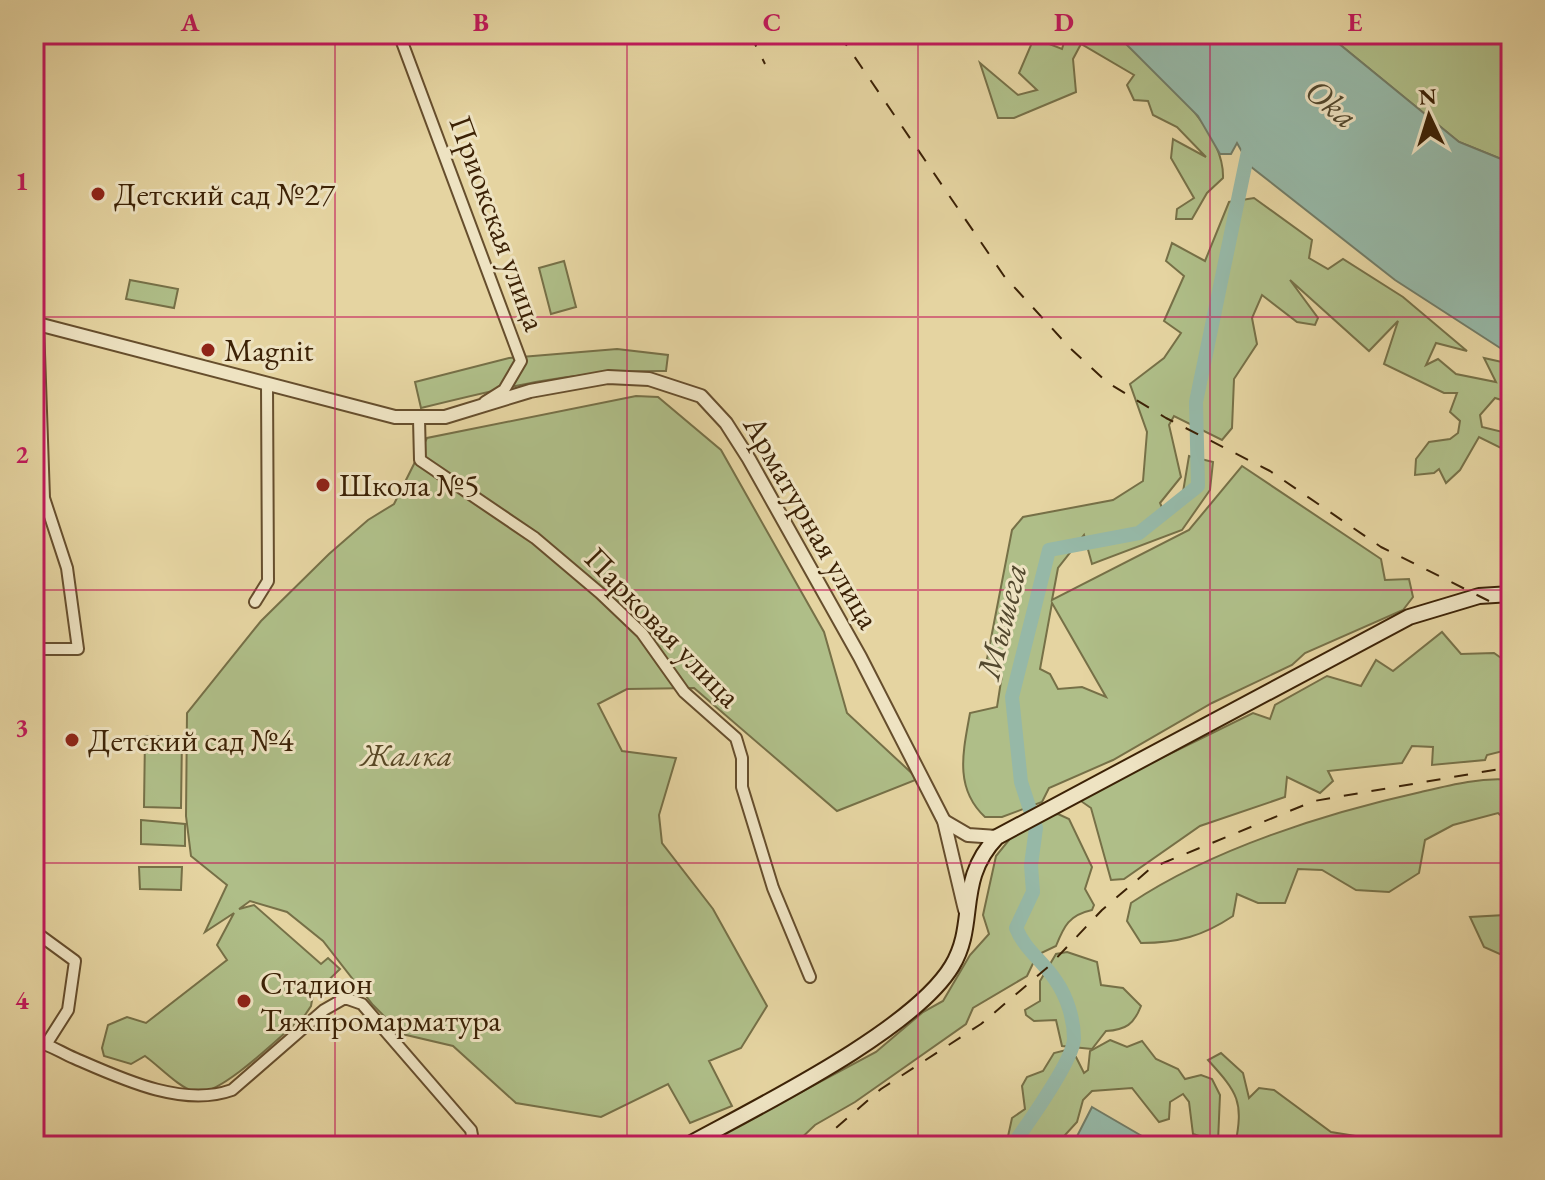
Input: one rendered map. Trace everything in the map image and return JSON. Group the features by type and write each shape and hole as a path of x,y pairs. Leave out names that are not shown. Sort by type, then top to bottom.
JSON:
{"main road":[{"path":"686,1146 855,1050 929,993 957,956 975,867 997,837 1418,613 1479,596 1511,594"}],"street":[{"name":"Приокская улица","path":"399,34 521,361 504,390 470,412"},
{"name":"Арматурная улица","path":"36,324 368,412 419,419 470,412 530,391 608,377 649,379 701,396 726,423 749,459 860,657 944,821 965,910"},
{"path":"34,649 78,649 67,568 44,498 36,324"},
{"path":"255,602 268,581 267,384"},
{"name":"Парковая улица","path":"419,419 420,460 535,538 600,593 642,633 684,692 736,738 742,758 742,787 773,888 810,977"},
{"path":"944,821 968,835 997,837"},
{"path":"34,931 75,961 68,1010 47,1043"},
{"path":"34,1041 47,1043 119,1077 170,1092 217,1096 232,1090 324,1010 345,998 362,1004 392,1038 471,1130 474,1146"}],"green space":[{"path":"1062,34 1116,34 1166,81 1199,118 1220,158 1223,178 1207,193 1192,219 1176,219 1177,209 1194,198 1171,158 1173,139 1206,157 1177,127 1153,115 1148,101 1134,100 1127,85 1134,75 1081,44 1073,59 1076,92 1014,118 998,118 980,63 1018,95 1037,90 1019,73 1034,38 1062,49 1066,36"},
{"path":"1327,34 1511,34 1511,163 1459,142"},
{"path":"1254,198 1312,240 1309,258 1328,269 1343,259 1403,297 1467,351 1436,343 1426,365 1438,359 1456,374 1496,382 1484,358 1511,364 1511,403 1495,398 1480,415 1482,427 1511,434 1511,453 1479,437 1460,470 1446,483 1439,469 1434,473 1415,475 1416,459 1429,442 1450,439 1458,433 1460,421 1450,412 1457,393 1444,393 1384,364 1398,321 1369,351 1290,280 1318,318 1315,325 1297,322 1262,295 1252,318 1257,344 1234,379 1232,428 1222,440 1174,416 1169,425 1181,477 1160,503 1164,512 1183,492 1189,456 1213,462 1210,490 1182,530 1092,564 1084,535 1058,568 1052,600 1189,530 1242,466 1381,559 1385,580 1409,579 1413,597 1403,610 1305,653 1292,665 1212,703 1113,760 1049,788 1042,802 1002,817 985,817 969,794 963,755 970,713 997,707 1002,675 987,659 1012,530 1023,517 1113,500 1143,481 1147,432 1130,384 1164,358 1181,333 1164,321 1184,276 1166,261 1172,243 1205,261 1229,202","holes":["1052,603 1106,697 1082,687 1058,689 1050,674 1040,669"]},
{"path":"564,261 576,307 551,314 539,268"},
{"path":"130,280 178,289 174,308 126,299"},
{"path":"617,349 668,355 666,371 572,376 513,386 421,408 415,382 509,358"},
{"name":"Жалка","path":"636,396 658,397 721,450 824,632 847,713 918,779 837,811 694,688 627,689 598,704 622,751 676,758 659,815 662,843 713,909 767,1006 741,1048 709,1061 732,1106 690,1123 668,1084 601,1117 516,1103 453,1046 402,1034 373,1005 323,941 287,912 250,901 239,909 254,905 321,964 328,958 340,969 313,995 305,1015 235,1075 206,1091 195,1092 182,1086 145,1056 131,1064 104,1056 102,1048 108,1025 127,1017 146,1023 227,960 217,945 234,913 205,932 227,885 191,856 186,816 187,713 261,621 329,554 368,520 394,504 427,438"},
{"path":"1442,632 1461,654 1494,653 1511,665 1511,749 1487,755 1485,760 1432,765 1433,747 1412,746 1402,763 1328,771 1333,781 1320,793 1287,777 1285,797 1200,826 1124,879 1111,880 1091,808 1078,799 1253,713 1270,719 1275,705 1327,676 1361,686 1376,660 1393,671"},
{"path":"145,736 182,736 181,808 144,807"},
{"path":"1511,780 1511,825 1498,813 1453,825 1425,840 1419,873 1389,892 1356,890 1322,870 1298,869 1285,903 1258,903 1237,894 1233,916 1190,937 1141,943 1127,921 1131,903 1197,866 1271,835 1347,811 1443,787 1477,781"},
{"path":"1058,814 1069,819 1092,867 1085,889 1094,905 1092,910 1068,922 1056,946 1037,955 1027,976 973,1008 966,1024 855,1102 815,1125 793,1146 700,1146 876,1052 923,1012 943,1001 970,955 989,934 983,915 996,856 1017,830 1047,815"},
{"path":"141,820 185,824 185,846 141,844"},
{"path":"139,867 182,867 181,890 140,889"},
{"path":"1511,911 1511,959 1484,947 1470,917 1505,915"},
{"path":"1067,952 1097,962 1101,985 1123,988 1141,1006 1128,1025 1106,1031 1092,1049 1062,1046 1056,1020 1034,1021 1026,1015 1025,1010 1040,1001 1040,981 1056,954"},
{"path":"1110,1040 1127,1047 1142,1041 1156,1059 1178,1069 1185,1079 1201,1075 1212,1079 1220,1095 1218,1142 1193,1134 1189,1102 1183,1094 1170,1102 1169,1119 1159,1122 1132,1088 1092,1091 1083,1100 1077,1122 1055,1146 976,1146 985,1136 1007,1141 1012,1118 1025,1109 1022,1086 1027,1077 1043,1071 1054,1053 1066,1050 1076,1057 1084,1073 1088,1070 1090,1051"},
{"path":"1221,1053 1243,1073 1249,1098 1259,1088 1274,1090 1331,1132 1355,1136 1359,1146 1235,1146 1239,1118 1236,1098 1208,1060"}],"water":[{"name":"Oka","path":"1116,34 1327,34 1459,142 1511,163 1511,355 1395,280 1250,166 1237,143 1231,154 1220,154 1198,116"},
{"path":"1092,1107 1159,1146 1072,1146"}],"waterway":[{"name":"Мышега","path":"1012,1146 1058,1077 1074,1039 1071,1016 1063,994 1016,928 1033,892 1031,865 1036,828 1021,782 1012,697 1049,550 1139,533 1198,486 1196,402 1250,142"}],"railway":[{"path":"750,34 765,64"},
{"path":"839,34 1004,276 1070,348 1108,383 1166,418 1270,471 1381,547 1511,612"},
{"path":"815,1146 881,1089 981,1024 1048,967 1102,910 1151,868 1314,801 1511,767"}],"place":[{"name":"Детский сад №27","path":"98,194"},
{"name":"Magnit","path":"208,350"},
{"name":"Школа №5","path":"323,485"},
{"name":"Детский сад №4","path":"72,740"},
{"name":"Стадион Тяжпромарматура","path":"244,1001"}]}
